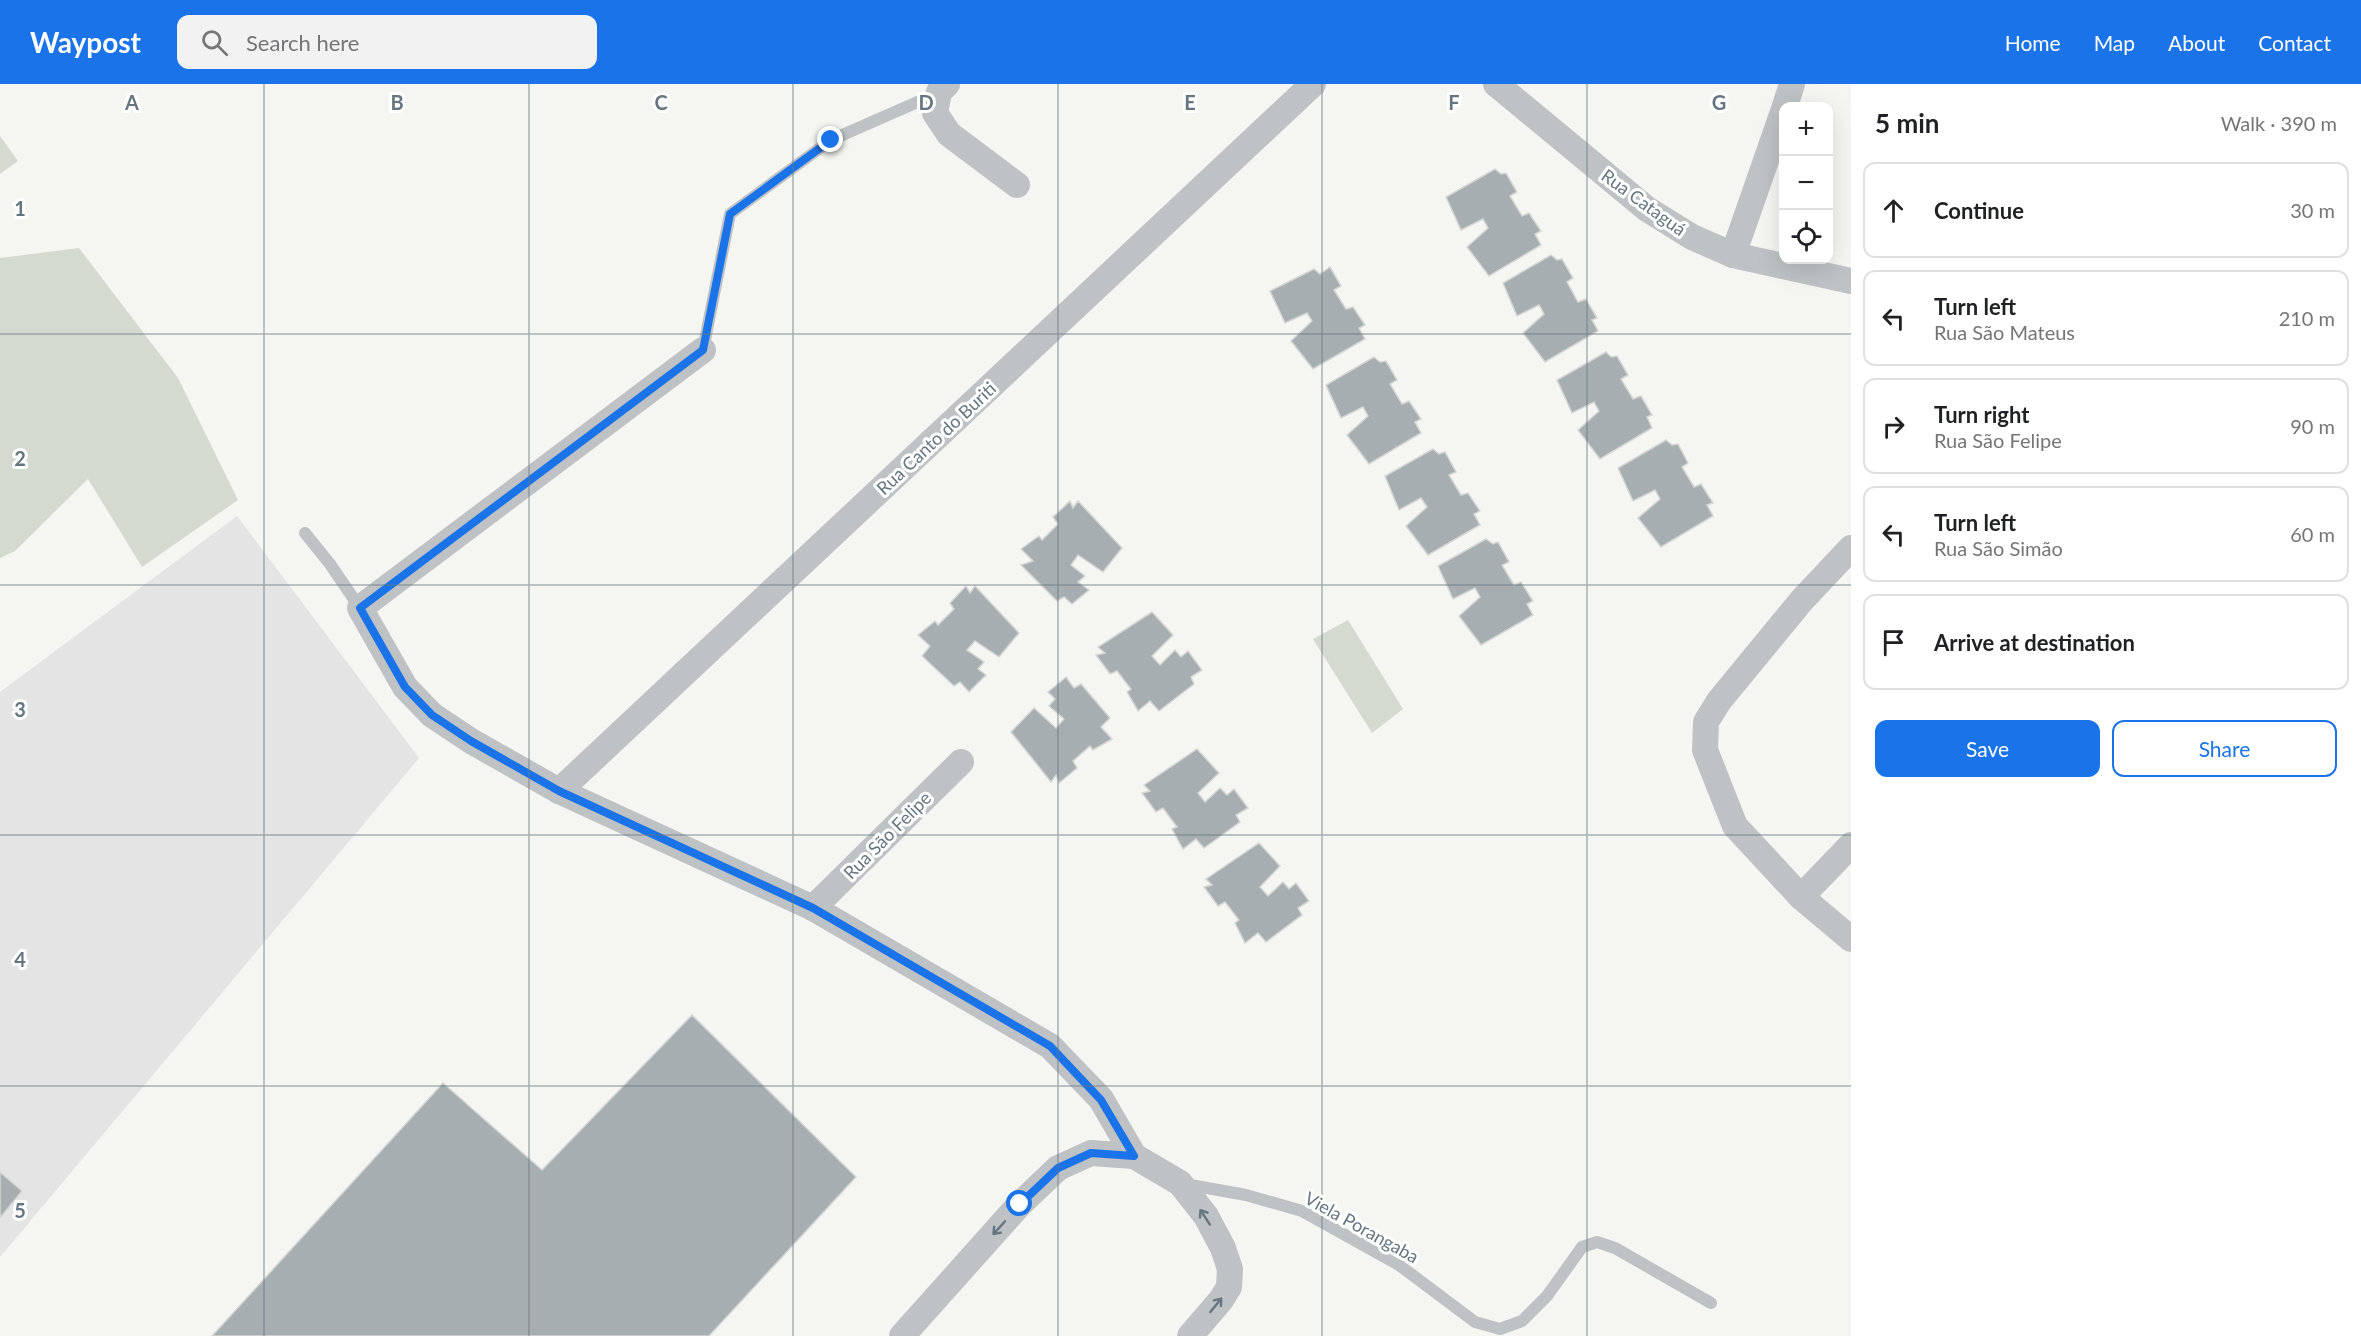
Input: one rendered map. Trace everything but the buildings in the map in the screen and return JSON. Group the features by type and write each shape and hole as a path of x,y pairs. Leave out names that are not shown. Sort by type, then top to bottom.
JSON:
{"street":[{"name":"Rua Canto do Buriti","path":"559,791 1313,84"},
{"name":"Rua Cataguá","path":"1496,84 1647,209 1692,237 1733,255 1851,281"},
{"path":"1786,102 1792,84"},
{"path":"943,88 935,113 949,134 1017,185"},
{"path":"1733,255 1779,122"},
{"path":"703,350 360,608 405,687 432,715 471,741 559,791 813,908 1050,1046 1101,1100 1134,1156"},
{"path":"1851,548 1795,609 1719,701 1706,722 1705,750 1735,826 1801,897 1851,939"},
{"name":"Rua São Felipe","path":"813,908 961,762"},
{"path":"1801,897 1851,845"},
{"path":"902,1336 1020,1204 1058,1168 1091,1153 1134,1156 1180,1183 1206,1216 1223,1248 1230,1269 1229,1287 1221,1300 1190,1336"}],"lane":[{"path":"703,350 730,214 831,140 943,88"},
{"path":"305,533 330,564 360,608"},
{"name":"Viela Porangaba","path":"1180,1183 1246,1195 1302,1211 1400,1265 1475,1322 1500,1329 1522,1321 1547,1296 1582,1247 1597,1242 1615,1248 1711,1303"}],"shaded area":[{"path":"0,136 18,161 0,174"},
{"path":"79,248 178,378 238,500 142,567 88,479 15,551 0,558 0,258"},
{"path":"237,516 419,758 0,1257 0,692"},
{"path":"1348,620 1403,709 1372,733 1313,639"}],"route":[{"path":"831,140 730,214 703,350 360,608 405,687 432,715 471,741 559,791 813,908 1050,1046 1101,1100 1134,1156 1091,1153 1058,1168 1020,1204"}]}
